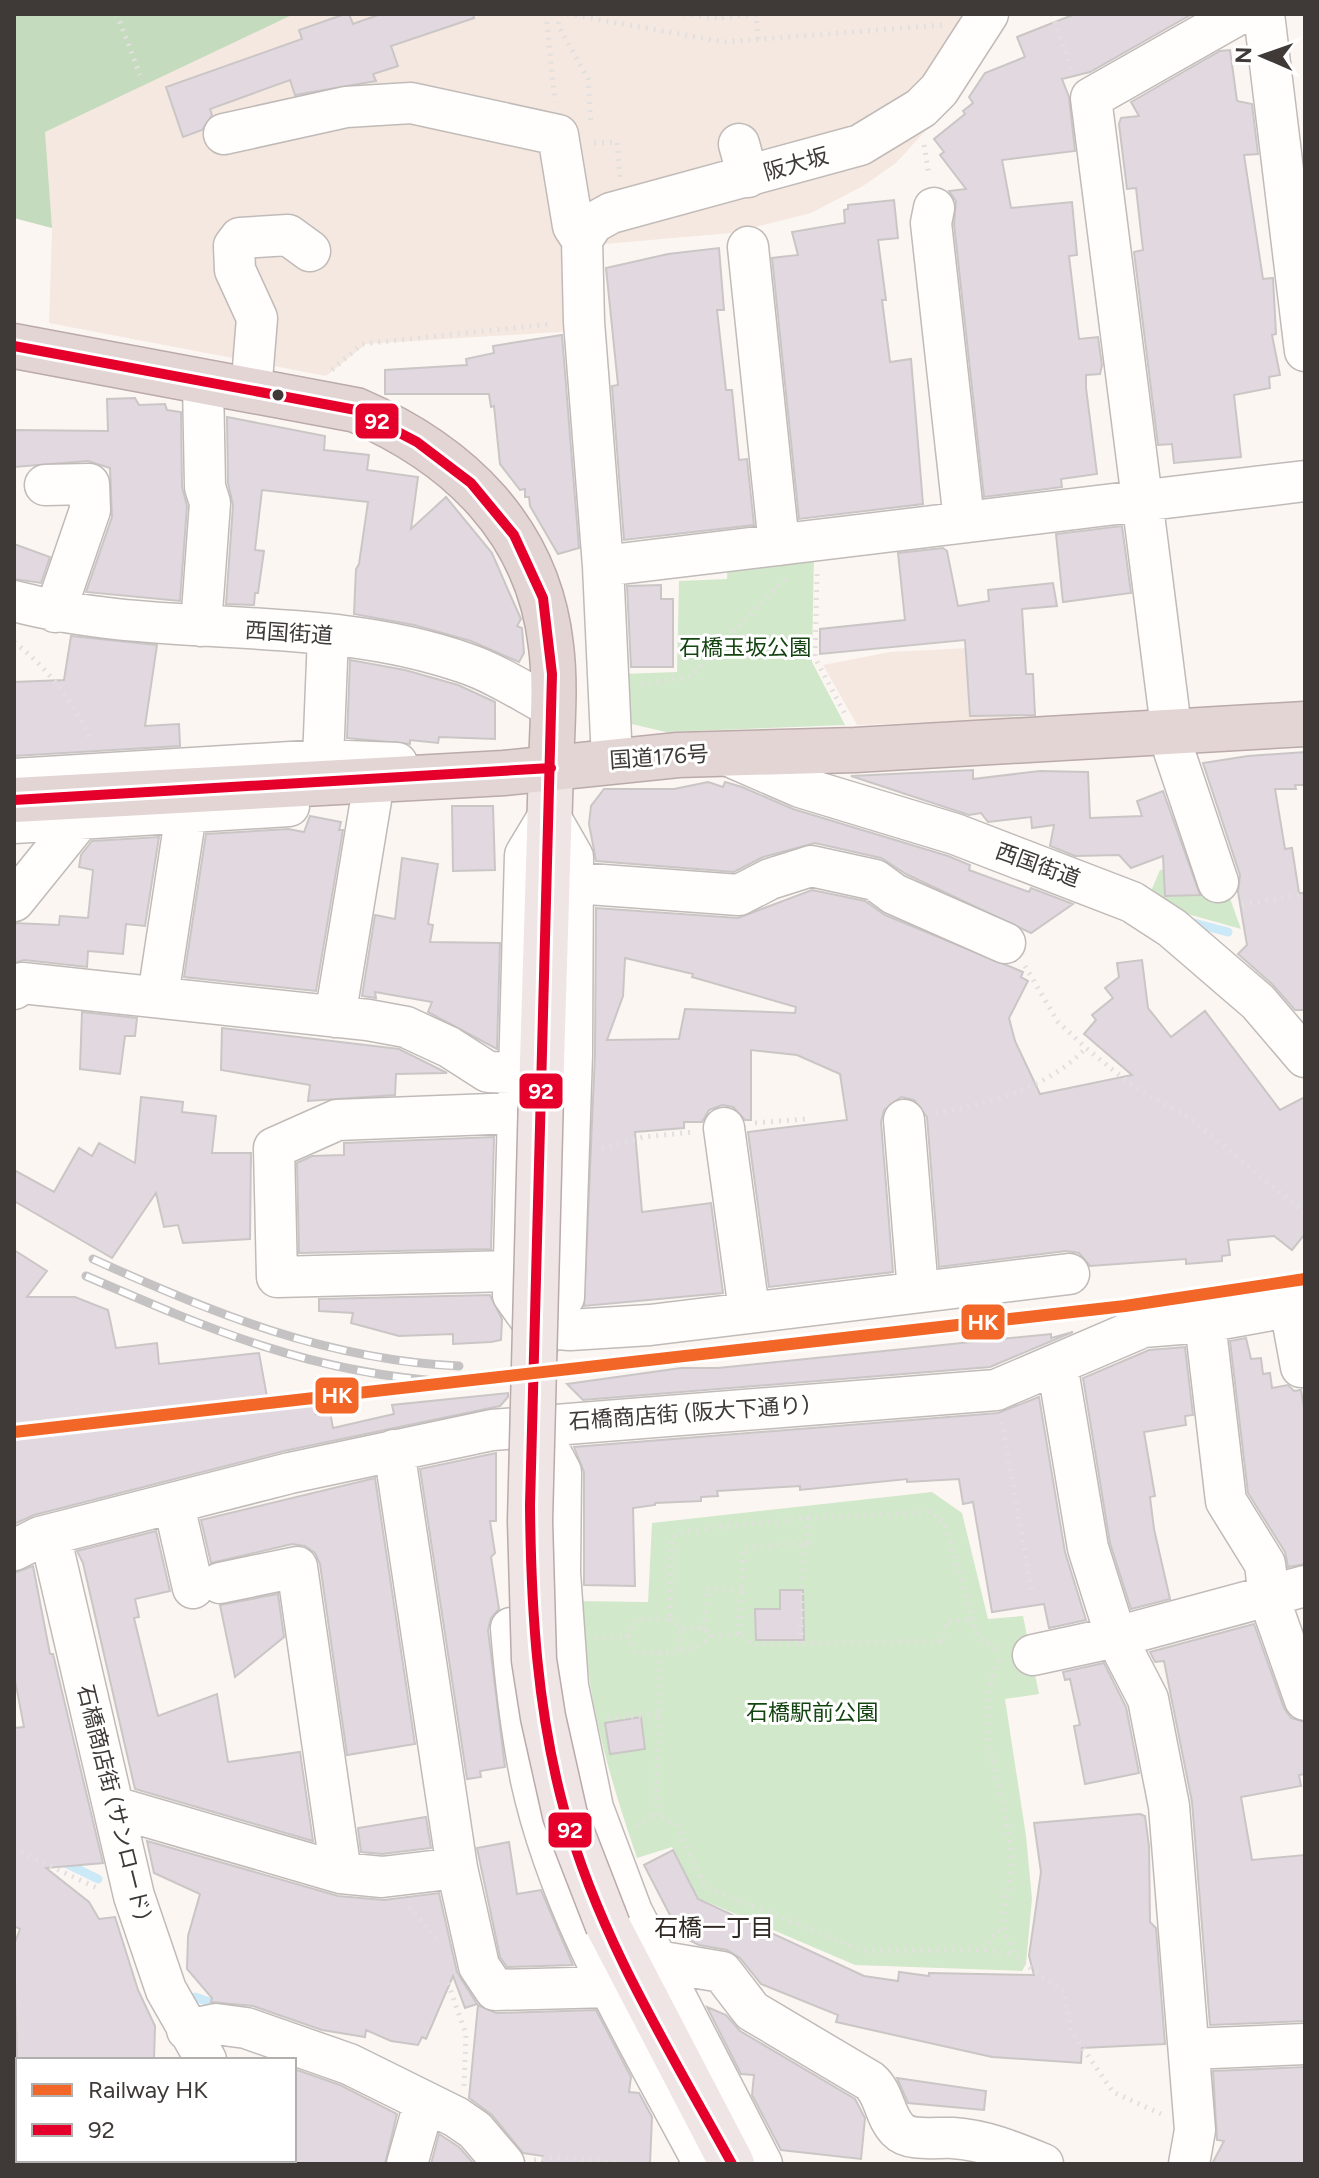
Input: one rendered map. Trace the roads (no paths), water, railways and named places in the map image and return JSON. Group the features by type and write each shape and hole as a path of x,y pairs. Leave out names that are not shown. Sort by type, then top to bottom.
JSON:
{"highway":[{"path":"14,346 356,410 403,431 435,451 471,482 525,555 543,598 552,647 551,768"},
{"name":"国道176号","path":"14,800 551,768 612,760 722,753 855,750 1305,724"}],"main road":[{"path":"551,768 525,1094 534,1660 565,1815 608,1926 732,2164"}],"street":[{"path":"1229,894 1174,751 1091,98 1239,14"},
{"path":"1264,14 1305,351"},
{"name":"阪大坂","path":"582,250 593,223 622,210 744,161 814,160 880,124 939,90 986,18"},
{"path":"224,134 346,107 411,103 558,135 573,226 582,250 584,322 603,566 612,760"},
{"path":"934,208 931,223 964,521"},
{"path":"251,392 257,318 235,270 234,246 240,238 288,235 310,251"},
{"path":"748,247 785,559"},
{"path":"202,616 210,503 205,487 203,383"},
{"path":"603,566 785,559 818,541 1305,481"},
{"path":"45,485 89,484 90,510 58,603"},
{"name":"西国街道","path":"14,601 202,616 407,648 466,663 552,707"},
{"path":"323,760 328,636"},
{"name":"西国街道","path":"722,753 800,787 955,834 1132,902 1172,928 1258,1002 1305,1057"},
{"path":"14,779 323,760 396,763 438,775"},
{"path":"14,823 399,798 438,775"},
{"path":"335,1017 371,800"},
{"path":"158,996 186,813"},
{"path":"549,815 573,857 575,883 564,1297 542,1326 536,1425 515,1473 513,1656 531,1779 565,1888 610,1987 704,2164"},
{"path":"14,901 81,818"},
{"path":"575,883 739,895 770,879 811,866 875,880 894,894 1005,943"},
{"path":"14,989 22,983 158,996 406,1027 449,1047 525,1094"},
{"path":"525,1094 513,1295 542,1326 570,1330 650,1325 749,1310 1069,1274"},
{"path":"513,1271 277,1277 274,1148 337,1120 525,1094"},
{"path":"904,1120 918,1291"},
{"path":"724,1128 749,1310"},
{"path":"1298,1306 1301,1367"},
{"name":"石橋商店街 (阪大下通り)","path":"35,1540 290,1473 492,1430 996,1390 1143,1327 1205,1322 1298,1306"},
{"path":"1205,1322 1226,1501 1265,1564 1287,1592 1305,1700"},
{"path":"1057,1364 1088,1548 1116,1637 1148,1699 1169,1806 1190,2049 1192,2147"},
{"path":"536,1425 561,1472 575,1644 573,1716 593,1808 614,1869 657,1961 762,2164"},
{"path":"394,1450 457,1868 479,1966 495,1990 610,1987"},
{"path":"514,1499 561,1500"},
{"path":"174,1505 206,1585 297,1567 341,1873"},
{"name":"石橋商店街 (サンロード)","path":"35,1540 114,1807 134,1896 166,1990 196,2045"},
{"path":"1033,1655 1116,1637 1287,1592"},
{"path":"513,1656 575,1644"},
{"path":"114,1807 341,1873 382,1877 457,1868"},
{"path":"565,1888 614,1869"},
{"path":"657,1961 722,1972 752,2011 878,2088 898,2130 907,2136 957,2138 995,2145 1043,2164"},
{"path":"196,2045 216,2024 267,2034 349,2064 475,2130 504,2164"},
{"path":"1190,2049 1305,2044"},
{"path":"407,2164 440,2111"}],"waterway":[{"path":"1190,922 1228,932"},
{"path":"61,1861 98,1879"},
{"path":"195,1997 212,2003"}],"railway":[{"path":"93,1259 226,1315 317,1344 410,1362 459,1366"},
{"path":"86,1276 219,1331 306,1359 399,1377 449,1382"}],"rail line":[{"name":"HK","path":"14,1432 1125,1306 1305,1279"}],"district":[{"name":"石橋一丁目","path":"714,1927"}],"park label":[{"name":"石橋玉坂公園","path":"745,647"},
{"name":"石橋駅前公園","path":"812,1712"}]}
